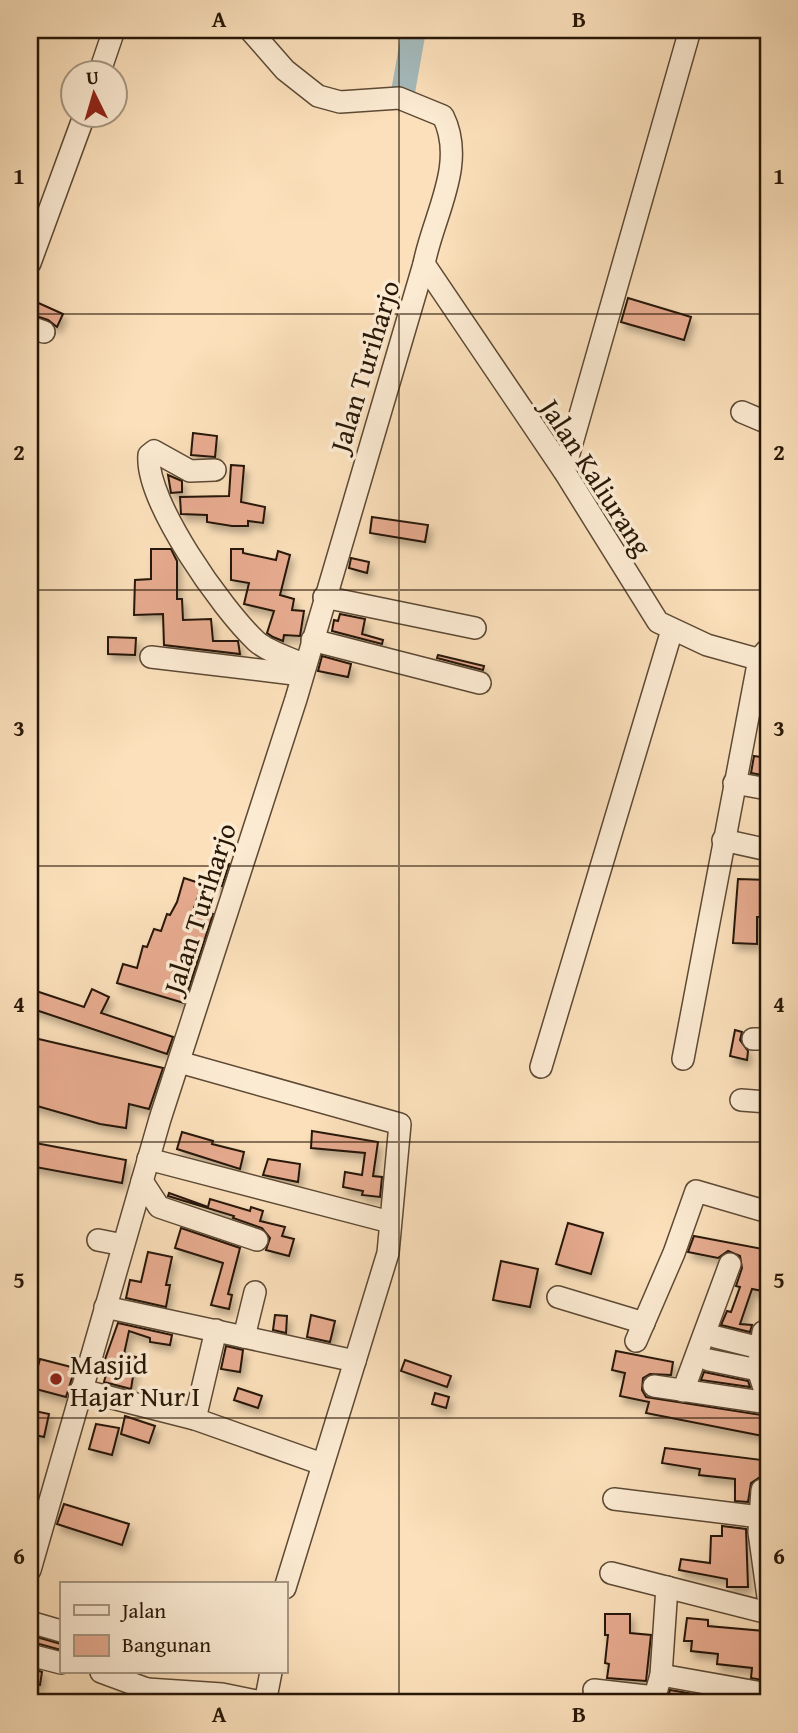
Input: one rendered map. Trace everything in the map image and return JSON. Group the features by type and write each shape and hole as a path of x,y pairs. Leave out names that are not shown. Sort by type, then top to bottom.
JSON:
{"street":[{"path":"104,60 114,30"},
{"name":"Jalan Turiharjo","path":"30,1570 148,1159 303,670 449,175 452,148 450,130 443,116 399,98 341,102 318,96 285,71 250,30"},
{"path":"564,471 690,30"},
{"path":"30,262 79,130"},
{"name":"Jalan Kaliurang","path":"424,264 564,471 658,622 707,645 765,656"},
{"path":"743,412 768,423"},
{"path":"215,470 190,471 161,452 154,451 149,455 155,489 185,547 225,605 258,643 303,670"},
{"path":"324,597 475,628"},
{"path":"541,1067 672,630"},
{"path":"312,640 480,683"},
{"path":"683,1059 734,783 765,656"},
{"path":"151,657 303,670"},
{"path":"734,783 768,789"},
{"path":"723,840 768,850"},
{"path":"179,1062 399,1122 401,1132 388,1253 287,1582"},
{"path":"741,1100 768,1102"},
{"path":"148,1159 390,1222"},
{"path":"142,1181 159,1207 257,1240"},
{"path":"558,1297 640,1332 674,1253 696,1191 768,1212"},
{"path":"98,1240 123,1245"},
{"path":"683,1391 730,1264"},
{"path":"244,1337 255,1292"},
{"path":"105,1307 355,1361"},
{"path":"195,1419 216,1331"},
{"path":"654,1386 768,1402 758,1370 762,1340 716,1337"},
{"path":"709,1360 758,1370"},
{"path":"81,1390 195,1419 322,1464"},
{"path":"762,1490 760,1517 768,1597"},
{"path":"614,1499 760,1517"},
{"path":"611,1573 768,1614"},
{"path":"594,1690 654,1700 661,1675 667,1587"},
{"path":"30,1622 60,1630"},
{"path":"30,1655 60,1662"},
{"path":"105,1674 147,1696 222,1695 265,1703 271,1674"},
{"path":"661,1675 768,1694"}],"building":[{"path":"628,298 691,317 684,340 621,322"},
{"path":"34,301 63,314 57,327 48,320 30,314"},
{"path":"193,433 217,436 215,457 191,455"},
{"path":"231,465 244,466 241,502 265,507 263,523 248,521 248,526 232,526 207,522 207,515 181,514 180,497 229,496"},
{"path":"168,475 182,481 182,492 171,493"},
{"path":"372,517 428,525 425,542 370,533"},
{"path":"151,549 171,549 177,561 177,599 182,599 183,620 211,619 213,641 238,641 240,654 164,645 163,614 134,615 135,580 151,579"},
{"path":"231,549 243,549 243,553 276,560 278,551 290,555 280,595 294,599 292,610 304,611 300,636 284,635 283,641 273,637 267,633 274,611 244,604 249,583 231,580"},
{"path":"351,558 369,562 367,573 349,568"},
{"path":"340,614 365,619 362,634 383,640 382,644 332,631 334,620 338,621"},
{"path":"108,637 136,638 135,655 108,654"},
{"path":"438,655 484,666 483,670 437,658"},
{"path":"322,656 351,664 348,677 318,671"},
{"path":"754,756 768,758 768,776 751,773"},
{"path":"215,860 229,864 222,886 209,883"},
{"path":"184,878 202,884 194,908 213,914 184,1003 117,983 123,964 137,968 143,946 147,947 154,929 161,931 167,914 170,915 177,902"},
{"path":"738,879 768,880 767,917 757,917 757,944 733,943"},
{"path":"30,989 84,1007 92,989 109,997 101,1013 173,1037 167,1054 30,1008"},
{"path":"735,1030 742,1032 740,1040 748,1051 747,1060 730,1056"},
{"path":"30,1037 163,1068 149,1109 129,1104 126,1128 100,1124 30,1104"},
{"path":"312,1131 378,1142 373,1176 382,1177 380,1197 362,1195 363,1191 343,1187 345,1172 362,1175 365,1153 311,1148"},
{"path":"182,1132 213,1141 212,1144 244,1152 240,1169 177,1149"},
{"path":"30,1142 126,1160 122,1183 30,1166"},
{"path":"268,1159 300,1164 298,1182 263,1175"},
{"path":"169,1193 208,1207 210,1199 250,1211 251,1207 263,1211 260,1221 285,1227 282,1236 294,1239 289,1256 266,1250 270,1238 262,1228 233,1218 234,1216 168,1196"},
{"path":"568,1223 603,1233 591,1274 556,1264"},
{"path":"181,1228 240,1248 228,1294 232,1295 229,1309 211,1305 223,1263 175,1248"},
{"path":"694,1236 768,1250 768,1292 752,1289 740,1324 752,1325 750,1332 721,1325 727,1311 731,1312 740,1287 736,1286 742,1268 740,1256 728,1251 718,1258 688,1252"},
{"path":"148,1252 172,1257 166,1285 170,1285 166,1307 126,1298 130,1280 141,1282"},
{"path":"501,1261 538,1269 530,1307 493,1300"},
{"path":"275,1315 287,1316 286,1333 273,1330"},
{"path":"311,1315 335,1321 330,1342 307,1337"},
{"path":"118,1323 172,1335 170,1345 150,1342 150,1338 129,1331 124,1354 136,1357 131,1389 104,1382 108,1367 103,1365"},
{"path":"226,1346 243,1350 240,1372 221,1369"},
{"path":"616,1351 673,1362 671,1375 650,1374 643,1378 642,1390 646,1397 768,1416 768,1437 646,1413 649,1402 620,1396 625,1373 612,1370"},
{"name":"Masjid Hajar Nur I","path":"40,1359 75,1368 66,1397 32,1388"},
{"path":"405,1360 451,1376 447,1387 401,1371"},
{"path":"704,1372 748,1381 750,1387 701,1380"},
{"path":"238,1388 262,1396 258,1408 234,1400"},
{"path":"435,1393 449,1397 446,1408 432,1404"},
{"path":"30,1410 49,1414 44,1437 30,1434"},
{"path":"125,1416 155,1426 149,1443 121,1434"},
{"path":"96,1424 119,1428 112,1455 89,1449"},
{"path":"665,1448 762,1460 760,1477 751,1483 748,1502 735,1501 735,1479 699,1475 700,1469 662,1463"},
{"path":"64,1504 129,1524 122,1545 57,1524"},
{"path":"722,1526 746,1529 748,1587 727,1587 727,1579 679,1570 681,1559 710,1563 711,1536 722,1536"},
{"path":"605,1614 630,1614 630,1633 651,1635 646,1681 607,1678 609,1664 605,1663 608,1635 605,1635"},
{"path":"687,1618 708,1620 708,1626 764,1631 762,1671 768,1672 768,1681 751,1678 752,1668 717,1664 718,1654 691,1651 692,1641 684,1641"},
{"path":"33,1636 60,1644 60,1650 32,1642"},
{"path":"30,1668 42,1672 40,1685 30,1684"},
{"path":"670,1690 694,1694 693,1703 667,1700"}],"waterway":[{"path":"403,92 414,30"}],"place":[{"name":"Masjid Hajar Nur I","path":"56,1379"}]}
